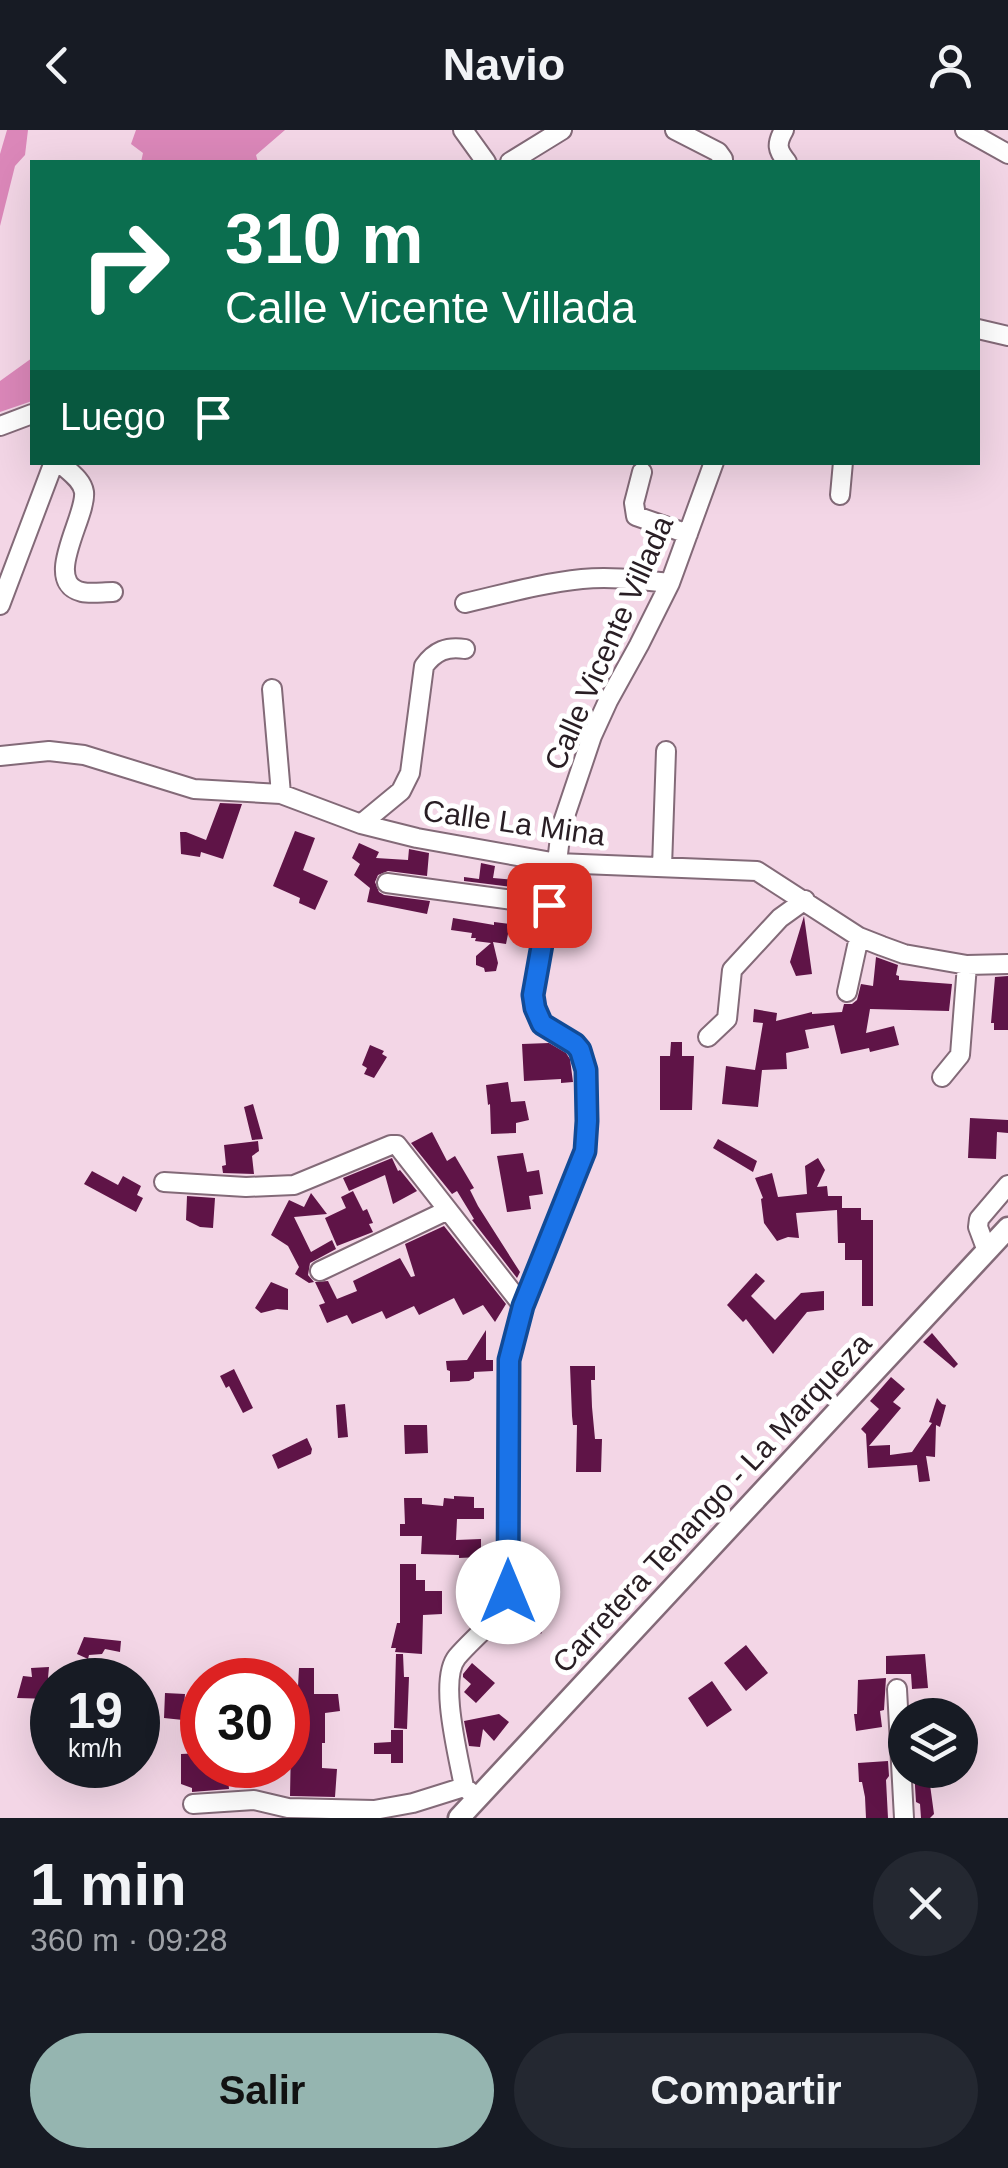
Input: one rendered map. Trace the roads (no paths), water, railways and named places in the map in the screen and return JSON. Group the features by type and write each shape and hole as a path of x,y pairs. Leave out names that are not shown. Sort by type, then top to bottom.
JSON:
{"main road":[{"name":"Carretera Tenango - La Marqueza","path":"459,1818 471,1792 1008,1228"}],"street":[{"path":"463,130 485,160"},
{"path":"513,160 562,130"},
{"path":"675,130 718,152 723,160"},
{"path":"784,130 777,144 785,160"},
{"path":"965,130 1008,154"},
{"path":"980,329 1008,336"},
{"path":"0,426 30,415"},
{"path":"0,605 56,465"},
{"path":"60,465 80,482 84,494 68,546 64,578 69,586 82,592 113,592"},
{"name":"Calle Vicente Villada","path":"471,1792 450,1695 452,1663 508,1598 509,1360 523,1306 585,1151 586,1070 582,1055 575,1044 542,1024 533,995 561,828 592,736 670,582 713,465"},
{"path":"840,495 843,465"},
{"path":"642,472 634,503 636,516 688,534"},
{"path":"464,603 581,579 670,582"},
{"path":"361,824 401,791 410,773 424,666 441,650 465,649"},
{"path":"272,689 281,794"},
{"name":"Calle La Mina","path":"0,756 49,752 84,755 194,789 281,794 361,824 557,863 757,871 859,937 904,954 967,965 1008,964"},
{"path":"662,867 666,752"},
{"path":"388,882 549,905"},
{"path":"708,1038 727,1019 734,967 780,918 804,900"},
{"path":"848,992 859,937"},
{"path":"942,1078 960,1055 967,965"},
{"path":"164,1182 294,1185 394,1144 523,1306"},
{"path":"987,1251 979,1219 1008,1185"},
{"path":"320,1272 448,1210"},
{"path":"897,1689 904,1818"},
{"path":"193,1804 254,1800 288,1808 374,1810 471,1792"}]}
